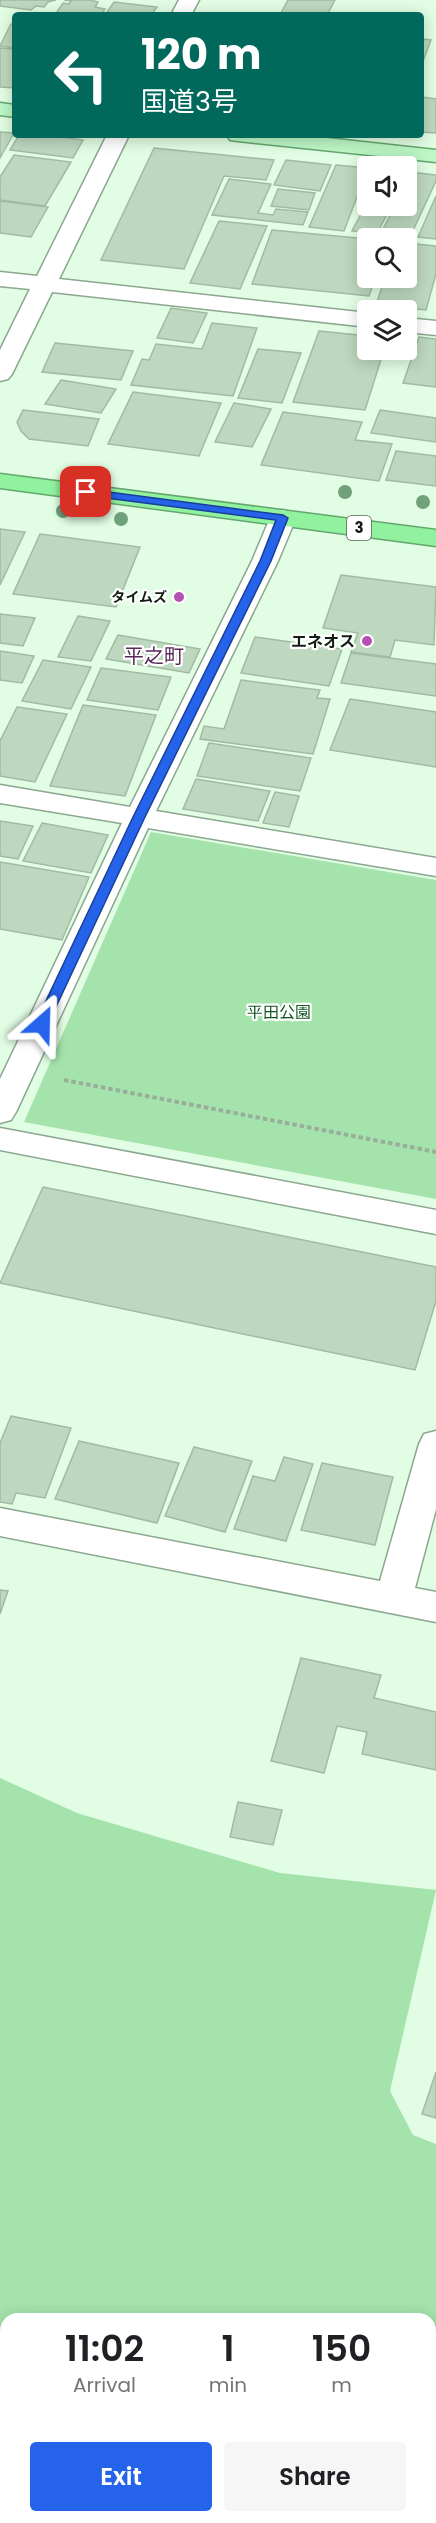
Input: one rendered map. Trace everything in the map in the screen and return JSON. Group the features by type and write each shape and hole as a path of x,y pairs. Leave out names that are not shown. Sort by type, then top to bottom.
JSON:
{"highway":[{"name":"3","path":"0,481 436,538"}],"main road":[{"path":"266,138 436,156"}],"street":[{"path":"0,374 117,138"},
{"path":"0,279 357,319"},
{"path":"417,326 436,328"},
{"path":"0,1112 139,817 265,561 283,518"},
{"path":"0,794 436,867"},
{"path":"0,1139 436,1222"},
{"path":"394,1598 436,1444"},
{"path":"0,1522 436,1607"}],"path":[{"path":"65,1069 61,1080 436,1152"}],"green space":[{"name":"平田公園","path":"151,832 436,880 436,1199 24,1122"},
{"path":"0,1778 77,1813 280,1873 436,1890 390,2091 413,2135 436,2144 436,2313 0,2313"}],"building":[{"path":"0,0 56,0 48,2 44,7 36,6 31,10 0,6"},
{"path":"64,0 90,0 98,2 95,7 105,9 103,12 57,12 63,3 69,4 71,1"},
{"path":"288,0 335,0 329,12 282,12"},
{"path":"114,2 157,7 153,12 107,12"},
{"path":"11,24 12,24 12,48 0,46"},
{"path":"424,39 431,40 424,59"},
{"path":"0,48 12,49 12,88 0,87"},
{"path":"424,97 436,99 436,133 424,132"},
{"path":"0,132 12,133 12,137 0,158"},
{"path":"17,138 83,140 73,158 10,150"},
{"path":"154,148 274,160 266,180 224,176 184,269 101,260"},
{"path":"14,155 71,162 45,206 0,200 0,177"},
{"path":"286,160 331,165 320,191 274,185"},
{"path":"336,165 357,167 357,197 344,231 309,227"},
{"path":"417,173 436,175 436,181 414,228 384,228 390,216 417,216"},
{"path":"229,179 271,184 258,213 273,215 276,209 308,212 303,225 212,215"},
{"path":"278,189 315,193 309,210 271,206"},
{"path":"436,196 436,239 418,237"},
{"path":"0,201 48,207 31,237 0,233"},
{"path":"360,216 386,216 380,228 357,228 357,232 352,231"},
{"path":"219,221 267,226 240,289 190,283"},
{"path":"272,230 357,238 357,288 372,288 369,296 252,284"},
{"path":"417,244 436,246 436,274 426,310 417,309 417,300 378,300 382,288 417,288"},
{"path":"171,308 207,313 193,343 157,338"},
{"path":"212,323 257,328 233,396 131,385 142,359 149,360 156,344 202,349"},
{"path":"319,331 357,335 357,360 381,360 365,410 293,402"},
{"path":"419,337 436,339 436,387 403,383 411,360 417,360"},
{"path":"55,343 133,351 121,380 42,372"},
{"path":"258,349 301,353 282,403 238,398"},
{"path":"61,380 116,389 101,413 45,404"},
{"path":"133,392 221,403 199,456 108,444"},
{"path":"234,403 271,409 252,447 215,442"},
{"path":"23,410 99,419 88,446 29,439 21,431 17,422"},
{"path":"380,410 436,418 436,442 371,433"},
{"path":"283,412 362,422 355,440 392,444 379,481 261,465"},
{"path":"396,451 436,456 436,486 386,480"},
{"path":"0,529 25,532 0,585"},
{"path":"40,534 140,547 116,607 13,594"},
{"path":"341,575 436,587 434,645 395,640 390,657 351,652 358,633 323,628"},
{"path":"0,614 35,618 23,646 0,643"},
{"path":"78,616 110,621 91,661 58,657"},
{"path":"118,635 200,649 189,673 106,659"},
{"path":"255,637 342,649 329,686 241,673"},
{"path":"0,651 34,656 22,683 0,680"},
{"path":"351,653 436,664 436,696 341,683"},
{"path":"43,660 91,667 71,709 22,701"},
{"path":"101,668 171,677 158,710 87,700"},
{"path":"241,680 320,690 317,698 330,699 313,754 200,739 204,726 224,729"},
{"path":"350,699 436,712 436,767 330,750"},
{"path":"83,705 156,715 125,796 50,786"},
{"path":"17,707 67,714 35,782 0,776 0,741"},
{"path":"209,743 311,758 300,791 197,776"},
{"path":"196,779 270,791 258,821 183,809"},
{"path":"275,792 299,796 289,827 263,823"},
{"path":"0,821 33,826 18,859 0,856"},
{"path":"42,823 108,835 91,873 23,861"},
{"path":"0,862 89,877 62,940 0,929"},
{"path":"43,1187 436,1267 436,1301 415,1370 0,1283"},
{"path":"11,1416 71,1428 45,1498 16,1493 12,1504 0,1502 0,1443"},
{"path":"79,1441 179,1463 157,1523 55,1499"},
{"path":"194,1447 252,1461 225,1532 165,1516"},
{"path":"284,1457 313,1464 286,1541 234,1529 253,1476 275,1481"},
{"path":"322,1463 393,1477 375,1545 301,1530"},
{"path":"0,1590 8,1591 0,1614"},
{"path":"301,1658 381,1675 374,1698 436,1712 436,1770 362,1754 367,1732 337,1726 324,1773 271,1761"},
{"path":"238,1802 282,1810 273,1845 230,1837"},
{"path":"436,2072 436,2118 422,2114"}],"place":[{"name":"タイムズ","path":"179,597"},
{"name":"エネオス","path":"367,641"}],"district":[{"name":"平之町","path":"154,656"}],"route":[{"path":"42,1024 139,817 265,561 283,518 86,492"}]}
